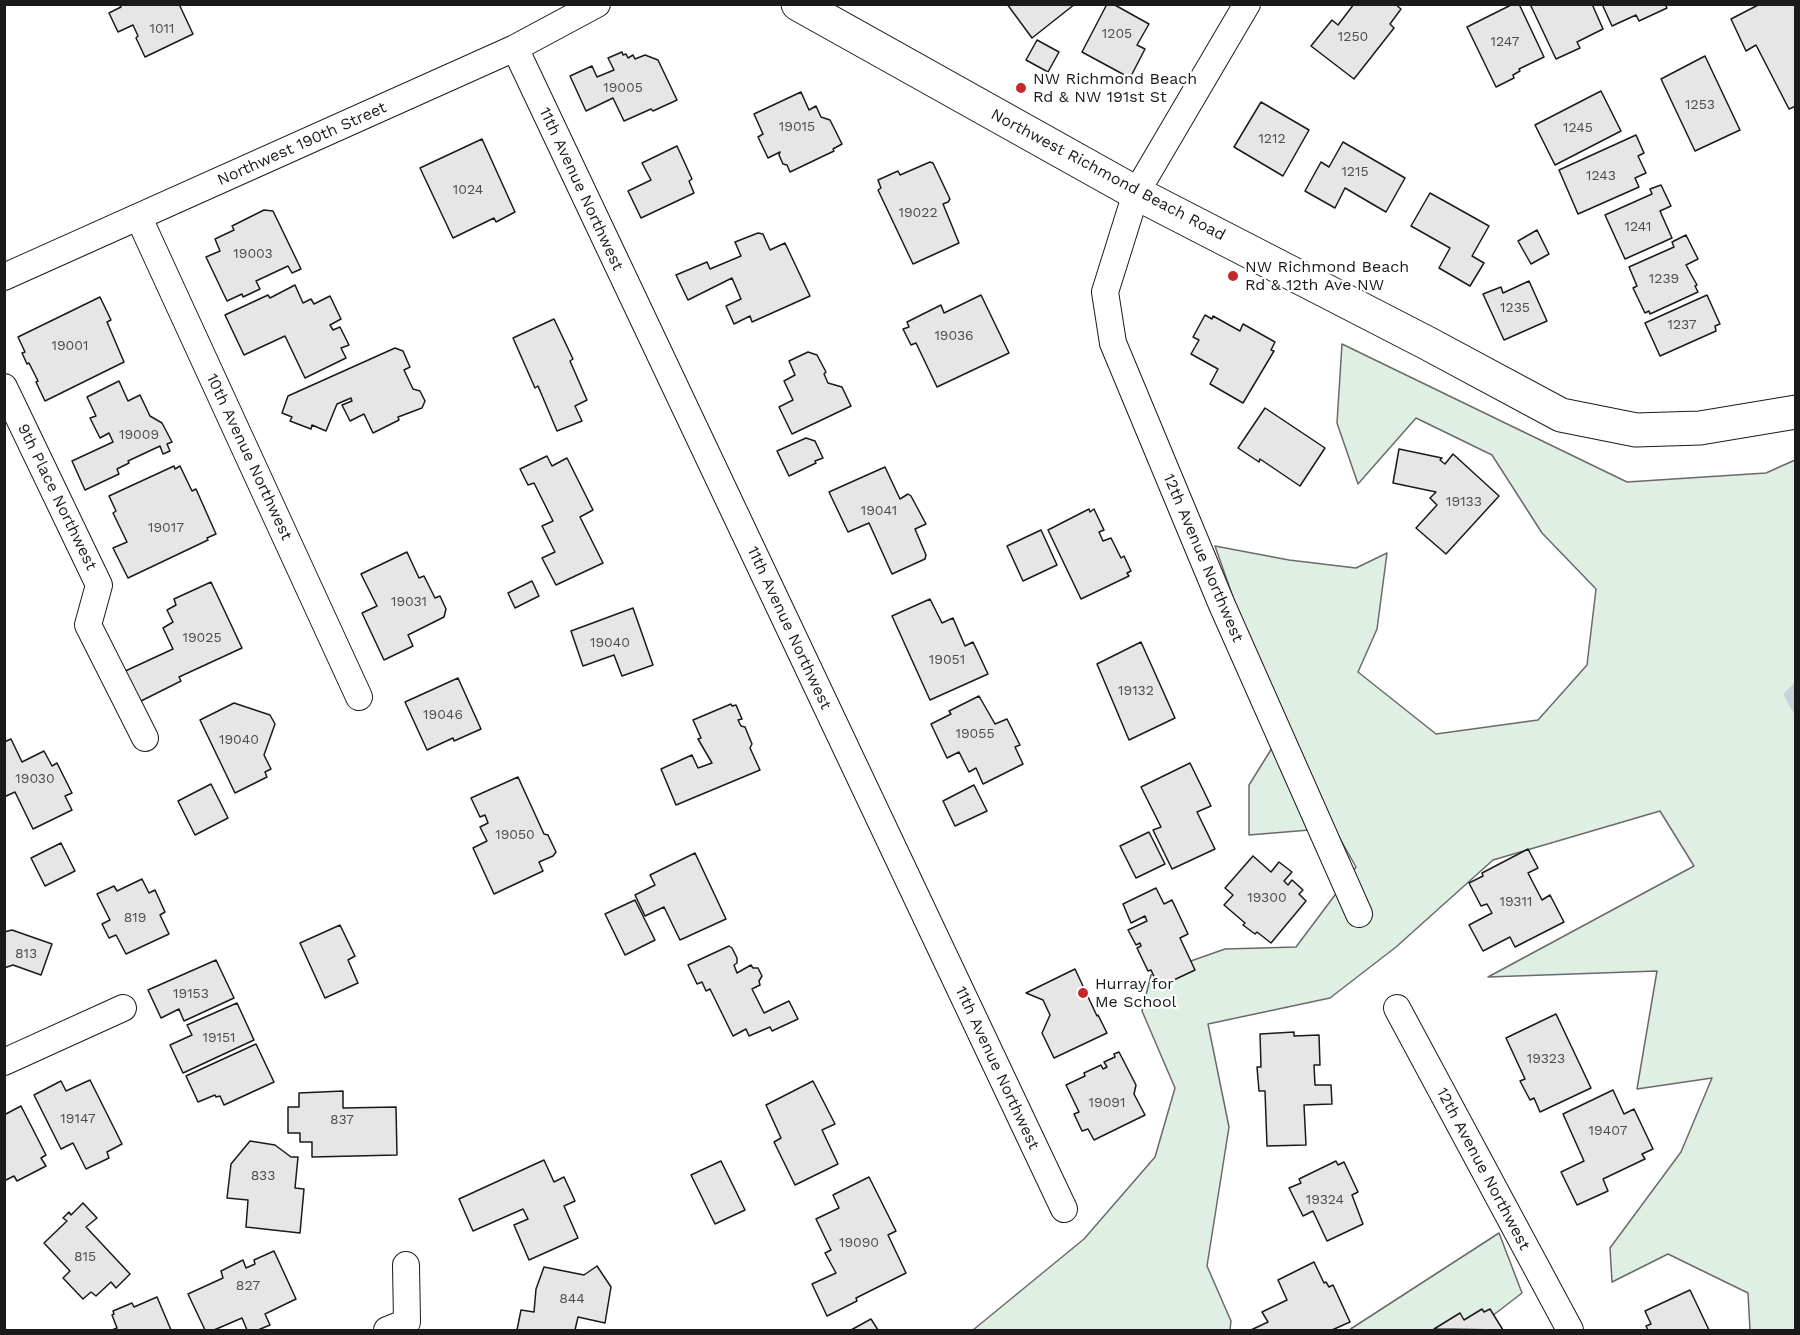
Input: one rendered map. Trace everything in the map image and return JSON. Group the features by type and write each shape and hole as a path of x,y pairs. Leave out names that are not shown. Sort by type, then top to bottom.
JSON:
{"main road":[{"name":"Northwest Richmond Beach Road","path":"798,4 1136,192 1561,415 1636,430 1700,428 1796,412"}],"street":[{"name":"Northwest 190th Street","path":"4,277 140,218 514,48 597,4"},
{"name":"12th Avenue Northwest","path":"1245,5 1136,192 1105,292 1113,343 1222,605 1359,914"},
{"name":"11th Avenue Northwest","path":"514,48 1064,1209"},
{"name":"10th Avenue Northwest","path":"140,218 359,697"},
{"name":"9th Place Northwest","path":"4,387 99,585 88,625 145,738"},
{"path":"4,1062 123,1008"},
{"name":"12th Avenue Northwest","path":"1397,1008 1570,1330"},
{"path":"387,1330 407,1322 406,1265"}],"green space":[{"path":"1342,344 1627,482 1766,473 1795,460 1795,1330 1750,1330 1748,1293 1668,1254 1612,1282 1610,1248 1681,1152 1712,1078 1637,1089 1657,971 1488,977 1694,866 1660,811 1493,860 1396,947 1330,998 1208,1024 1229,1127 1207,1266 1231,1321 1230,1330 973,1330 1084,1239 1155,1157 1175,1088 1142,1011 1151,975 1225,949 1296,947 1356,867 1334,828 1249,835 1249,785 1287,724 1254,657 1215,546 1289,560 1356,568 1387,553 1377,629 1358,672 1436,734 1538,720 1587,665 1596,589 1542,533 1492,455 1416,418 1358,484 1337,423"},
{"path":"1499,1233 1522,1293 1474,1330 1349,1330"}],"building":[{"path":"119,4 179,4 193,34 145,57 133,25 118,32 109,13 121,7"},
{"path":"1007,4 1075,4 1032,38"},
{"path":"1107,4 1113,4 1149,24 1137,45 1145,49 1130,78 1082,52"},
{"path":"1354,4 1395,4 1401,9 1390,24 1394,28 1354,79 1311,46 1332,20 1338,25"},
{"path":"1513,4 1519,4 1544,57 1519,69 1520,71 1513,75 1514,78 1496,87 1467,27"},
{"path":"1530,4 1592,4 1603,29 1577,42 1580,48 1556,59"},
{"path":"1602,4 1665,4 1667,8 1639,21 1636,15 1612,26"},
{"path":"1760,4 1796,4 1796,106 1789,109 1756,45 1746,51 1731,19"},
{"path":"1037,40 1059,52 1048,72 1026,60"},
{"path":"622,52 628,58 633,55 635,59 645,55 658,60 677,100 624,121 613,98 586,111 570,76 592,66 597,77 614,70 608,58"},
{"path":"1705,56 1740,130 1695,151 1661,79"},
{"path":"1601,91 1621,131 1555,165 1535,125"},
{"path":"801,92 809,110 816,106 821,117 830,120 842,144 833,149 834,151 790,172 787,165 783,164 780,152 768,158 758,137 763,134 754,114"},
{"path":"1261,102 1309,130 1283,176 1234,147"},
{"path":"1636,135 1644,153 1638,156 1646,173 1635,178 1639,187 1578,214 1559,170"},
{"path":"482,139 515,212 496,222 494,218 453,238 420,168"},
{"path":"1343,142 1405,178 1386,212 1345,188 1335,208 1305,191 1321,162 1329,167"},
{"path":"677,146 692,179 689,181 694,193 641,218 628,191 651,180 642,163"},
{"path":"930,162 933,163 950,199 943,204 959,243 913,264 878,190 881,188 878,180 898,171 900,175"},
{"path":"1661,185 1671,206 1660,211 1672,238 1625,259 1605,215 1652,194 1650,189"},
{"path":"1430,193 1489,226 1472,256 1484,263 1470,286 1439,268 1450,248 1411,226"},
{"path":"264,210 273,211 301,269 292,273 288,266 256,281 260,289 227,301 206,257 220,251 215,239 234,230 232,226"},
{"path":"1537,230 1549,254 1531,264 1518,241"},
{"path":"758,233 763,234 770,250 785,243 810,296 752,322 750,316 734,324 726,306 741,299 732,278 688,300 676,275 707,262 710,269 741,256 735,242"},
{"path":"1686,235 1698,259 1686,265 1697,285 1695,286 1698,292 1650,314 1649,311 1645,313 1633,288 1637,286 1629,267 1674,247 1672,242"},
{"path":"1529,281 1547,321 1504,340 1483,294 1501,287 1503,293"},
{"path":"295,285 303,303 311,299 314,304 330,296 341,319 330,325 333,330 340,327 349,345 341,348 346,358 305,378 285,336 244,355 225,315 268,295 270,298"},
{"path":"981,295 1009,353 937,387 916,343 911,345 903,329 909,327 907,322 941,305 944,313"},
{"path":"1707,295 1720,324 1715,326 1716,331 1660,356 1645,323"},
{"path":"100,297 111,320 107,322 124,362 45,401 36,382 38,381 22,353 25,352 18,337"},
{"path":"1205,315 1212,319 1213,316 1240,331 1243,324 1275,342 1271,350 1274,351 1243,403 1210,384 1218,369 1191,354 1199,340 1193,337"},
{"path":"554,319 573,359 570,361 587,400 575,406 582,421 557,431 538,386 535,388 513,338"},
{"path":"395,348 403,351 410,367 404,370 413,389 420,391 425,401 422,408 398,417 399,420 373,433 364,414 350,421 342,405 352,401 351,398 337,404 326,431 312,425 311,429 290,421 292,417 282,413 288,396"},
{"path":"808,352 817,355 826,372 824,374 828,383 842,387 851,406 792,434 779,407 793,400 784,381 795,375 789,361"},
{"path":"119,381 128,401 140,395 150,416 162,423 172,442 167,444 170,451 163,454 160,446 128,461 129,463 117,469 119,474 85,490 72,461 113,442 109,433 100,438 90,418 96,416 87,397"},
{"path":"1265,408 1325,448 1300,486 1260,459 1259,462 1238,448"},
{"path":"806,438 815,441 823,458 789,476 777,451"},
{"path":"1399,449 1442,458 1440,460 1445,464 1453,454 1499,496 1446,554 1416,528 1437,505 1430,498 1436,492 1393,483"},
{"path":"547,456 552,466 567,458 593,510 580,517 603,563 556,585 542,558 555,552 542,526 553,521 534,483 528,485 520,469"},
{"path":"174,466 175,469 180,466 192,491 196,489 216,534 128,578 113,548 127,542 113,513 116,511 109,496"},
{"path":"885,467 900,499 908,494 911,496 926,524 915,529 926,555 925,559 892,574 869,523 848,532 829,492"},
{"path":"1089,509 1090,512 1094,509 1104,530 1099,532 1103,541 1111,538 1121,558 1124,556 1131,571 1127,573 1129,576 1081,599 1048,530"},
{"path":"1041,530 1057,565 1023,581 1007,546"},
{"path":"407,552 419,578 424,576 435,598 440,596 446,609 444,617 408,635 413,646 384,660 362,613 377,606 361,574"},
{"path":"532,581 539,596 515,608 508,593"},
{"path":"211,582 242,648 179,677 181,681 135,704 121,673 173,649 163,628 173,622 167,610 176,605 174,599"},
{"path":"930,599 942,623 953,618 965,646 973,642 988,674 930,700 892,616"},
{"path":"633,608 653,665 622,676 614,655 583,666 571,631"},
{"path":"1141,642 1175,718 1129,740 1097,664"},
{"path":"458,678 481,729 427,750 405,702"},
{"path":"979,696 995,724 1007,719 1020,745 1015,747 1023,764 983,784 976,768 969,772 959,752 947,758 931,724 951,714 949,711"},
{"path":"234,703 270,715 275,724 264,755 271,769 265,772 267,777 235,793 200,720"},
{"path":"731,704 736,705 742,719 738,720 741,726 745,727 752,744 750,748 760,770 676,805 661,769 692,755 698,768 712,763 698,739 701,738 693,720"},
{"path":"11,739 22,762 44,751 52,766 57,763 72,793 65,796 72,810 33,829 15,792 4,797 4,742"},
{"path":"1190,763 1211,806 1197,812 1215,849 1172,869 1153,830 1161,827 1141,787"},
{"path":"518,777 544,834 548,835 556,852 553,856 539,862 543,871 494,894 473,848 487,841 480,827 488,823 485,815 480,817 471,798"},
{"path":"211,784 228,818 195,835 178,801"},
{"path":"974,785 987,811 955,826 943,801"},
{"path":"1149,832 1165,864 1136,878 1120,846"},
{"path":"61,843 75,871 45,886 31,858"},
{"path":"1528,849 1538,868 1528,873 1542,900 1550,895 1564,922 1515,947 1510,937 1483,951 1469,925 1492,913 1487,904 1481,906 1469,883 1483,876 1482,873"},
{"path":"695,853 726,919 680,940 664,907 645,916 635,895 655,885 650,875"},
{"path":"1253,856 1271,872 1279,862 1292,872 1284,881 1288,885 1292,880 1303,890 1299,894 1306,901 1271,943 1243,925 1245,923 1224,905 1233,895 1225,888"},
{"path":"142,879 149,893 155,890 165,912 160,915 169,934 126,954 116,935 109,938 102,924 110,920 97,894 114,886 117,891"},
{"path":"1156,888 1164,904 1172,900 1188,934 1180,938 1195,970 1159,987 1137,948 1141,946 1140,943 1136,945 1128,930 1147,921 1145,916 1131,923 1123,904"},
{"path":"635,900 655,940 625,955 605,914"},
{"path":"340,925 355,956 348,960 358,983 325,998 300,943"},
{"path":"12,930 52,944 41,975 13,965 4,968 4,932"},
{"path":"729,946 737,958 737,963 734,965 737,973 751,965 753,968 758,968 762,976 759,981 760,985 752,989 764,1013 789,1001 798,1019 772,1031 770,1027 749,1036 746,1029 733,1036 710,989 706,991 702,982 697,984 688,965"},
{"path":"216,960 234,998 184,1021 179,1009 161,1018 148,990"},
{"path":"1075,969 1107,1033 1054,1058 1042,1033 1050,1015 1043,1000 1026,993"},
{"path":"237,1003 254,1040 183,1073 170,1045 192,1035 187,1025"},
{"path":"1556,1014 1591,1088 1540,1112 1534,1098 1530,1100 1520,1081 1525,1079 1506,1038"},
{"path":"1294,1032 1294,1036 1319,1035 1320,1065 1314,1065 1315,1085 1331,1085 1332,1104 1304,1105 1306,1145 1267,1146 1265,1091 1259,1091 1257,1067 1261,1067 1260,1034"},
{"path":"256,1044 274,1082 224,1105 220,1096 215,1095 198,1102 186,1076"},
{"path":"1119,1052 1136,1085 1134,1094 1145,1115 1094,1140 1088,1129 1082,1131 1074,1114 1079,1112 1066,1085 1101,1065 1103,1069 1107,1067 1104,1062 1115,1057 1114,1054"},
{"path":"90,1080 122,1144 107,1152 109,1158 86,1169 73,1143 61,1149 34,1095 61,1081 66,1091"},
{"path":"813,1081 835,1124 822,1130 838,1164 795,1185 774,1142 781,1138 766,1105"},
{"path":"1613,1090 1624,1114 1634,1109 1653,1149 1642,1154 1645,1159 1603,1179 1608,1191 1577,1205 1561,1172 1584,1161 1563,1114"},
{"path":"343,1091 343,1108 396,1107 397,1155 312,1157 312,1142 300,1142 300,1133 288,1133 288,1107 299,1107 299,1093"},
{"path":"21,1106 46,1155 41,1158 46,1166 17,1181 14,1176 4,1181 4,1115"},
{"path":"250,1141 275,1145 291,1157 298,1157 295,1188 304,1189 300,1233 246,1227 248,1200 227,1198 231,1164"},
{"path":"544,1160 554,1182 564,1177 575,1201 564,1206 578,1238 529,1260 514,1225 528,1219 523,1209 473,1231 459,1199"},
{"path":"721,1161 745,1210 715,1224 691,1175"},
{"path":"1336,1161 1338,1165 1344,1162 1358,1192 1352,1195 1363,1224 1327,1241 1313,1211 1303,1216 1289,1188 1301,1183 1299,1179"},
{"path":"869,1177 896,1231 888,1235 906,1273 856,1298 857,1301 827,1316 812,1284 836,1273 825,1253 831,1250 816,1219 839,1208 833,1195"},
{"path":"83,1203 97,1218 86,1227 130,1274 116,1288 111,1282 96,1296 91,1292 83,1299 63,1278 70,1271 44,1243 67,1221 63,1218 69,1212 71,1215"},
{"path":"274,1251 296,1299 265,1314 270,1325 258,1330 247,1330 242,1318 214,1330 205,1330 188,1294 223,1278 221,1271 243,1260 246,1268 255,1264 254,1260"},
{"path":"1314,1262 1324,1283 1326,1282 1329,1287 1333,1285 1350,1322 1332,1330 1251,1330 1268,1322 1262,1312 1287,1300 1278,1280"},
{"path":"597,1266 611,1287 605,1323 578,1317 575,1330 517,1330 521,1310 534,1312 536,1289 544,1267 584,1275"},
{"path":"1690,1290 1709,1330 1648,1330 1646,1326 1651,1324 1645,1311"},
{"path":"157,1297 171,1330 112,1330 117,1328 112,1315 113,1311 132,1303 134,1307"},
{"path":"1482,1309 1484,1312 1490,1309 1503,1330 1434,1329 1460,1313 1464,1320"},
{"path":"871,1319 878,1330 851,1330"}],"waterway":[{"path":"1796,687 1788,695 1796,709"}],"place":[{"name":"NW Richmond Beach Rd & NW 191st St","path":"1021,88"},
{"name":"NW Richmond Beach Rd & 12th Ave NW","path":"1233,276"},
{"name":"Hurray for Me School","path":"1083,993"}]}
